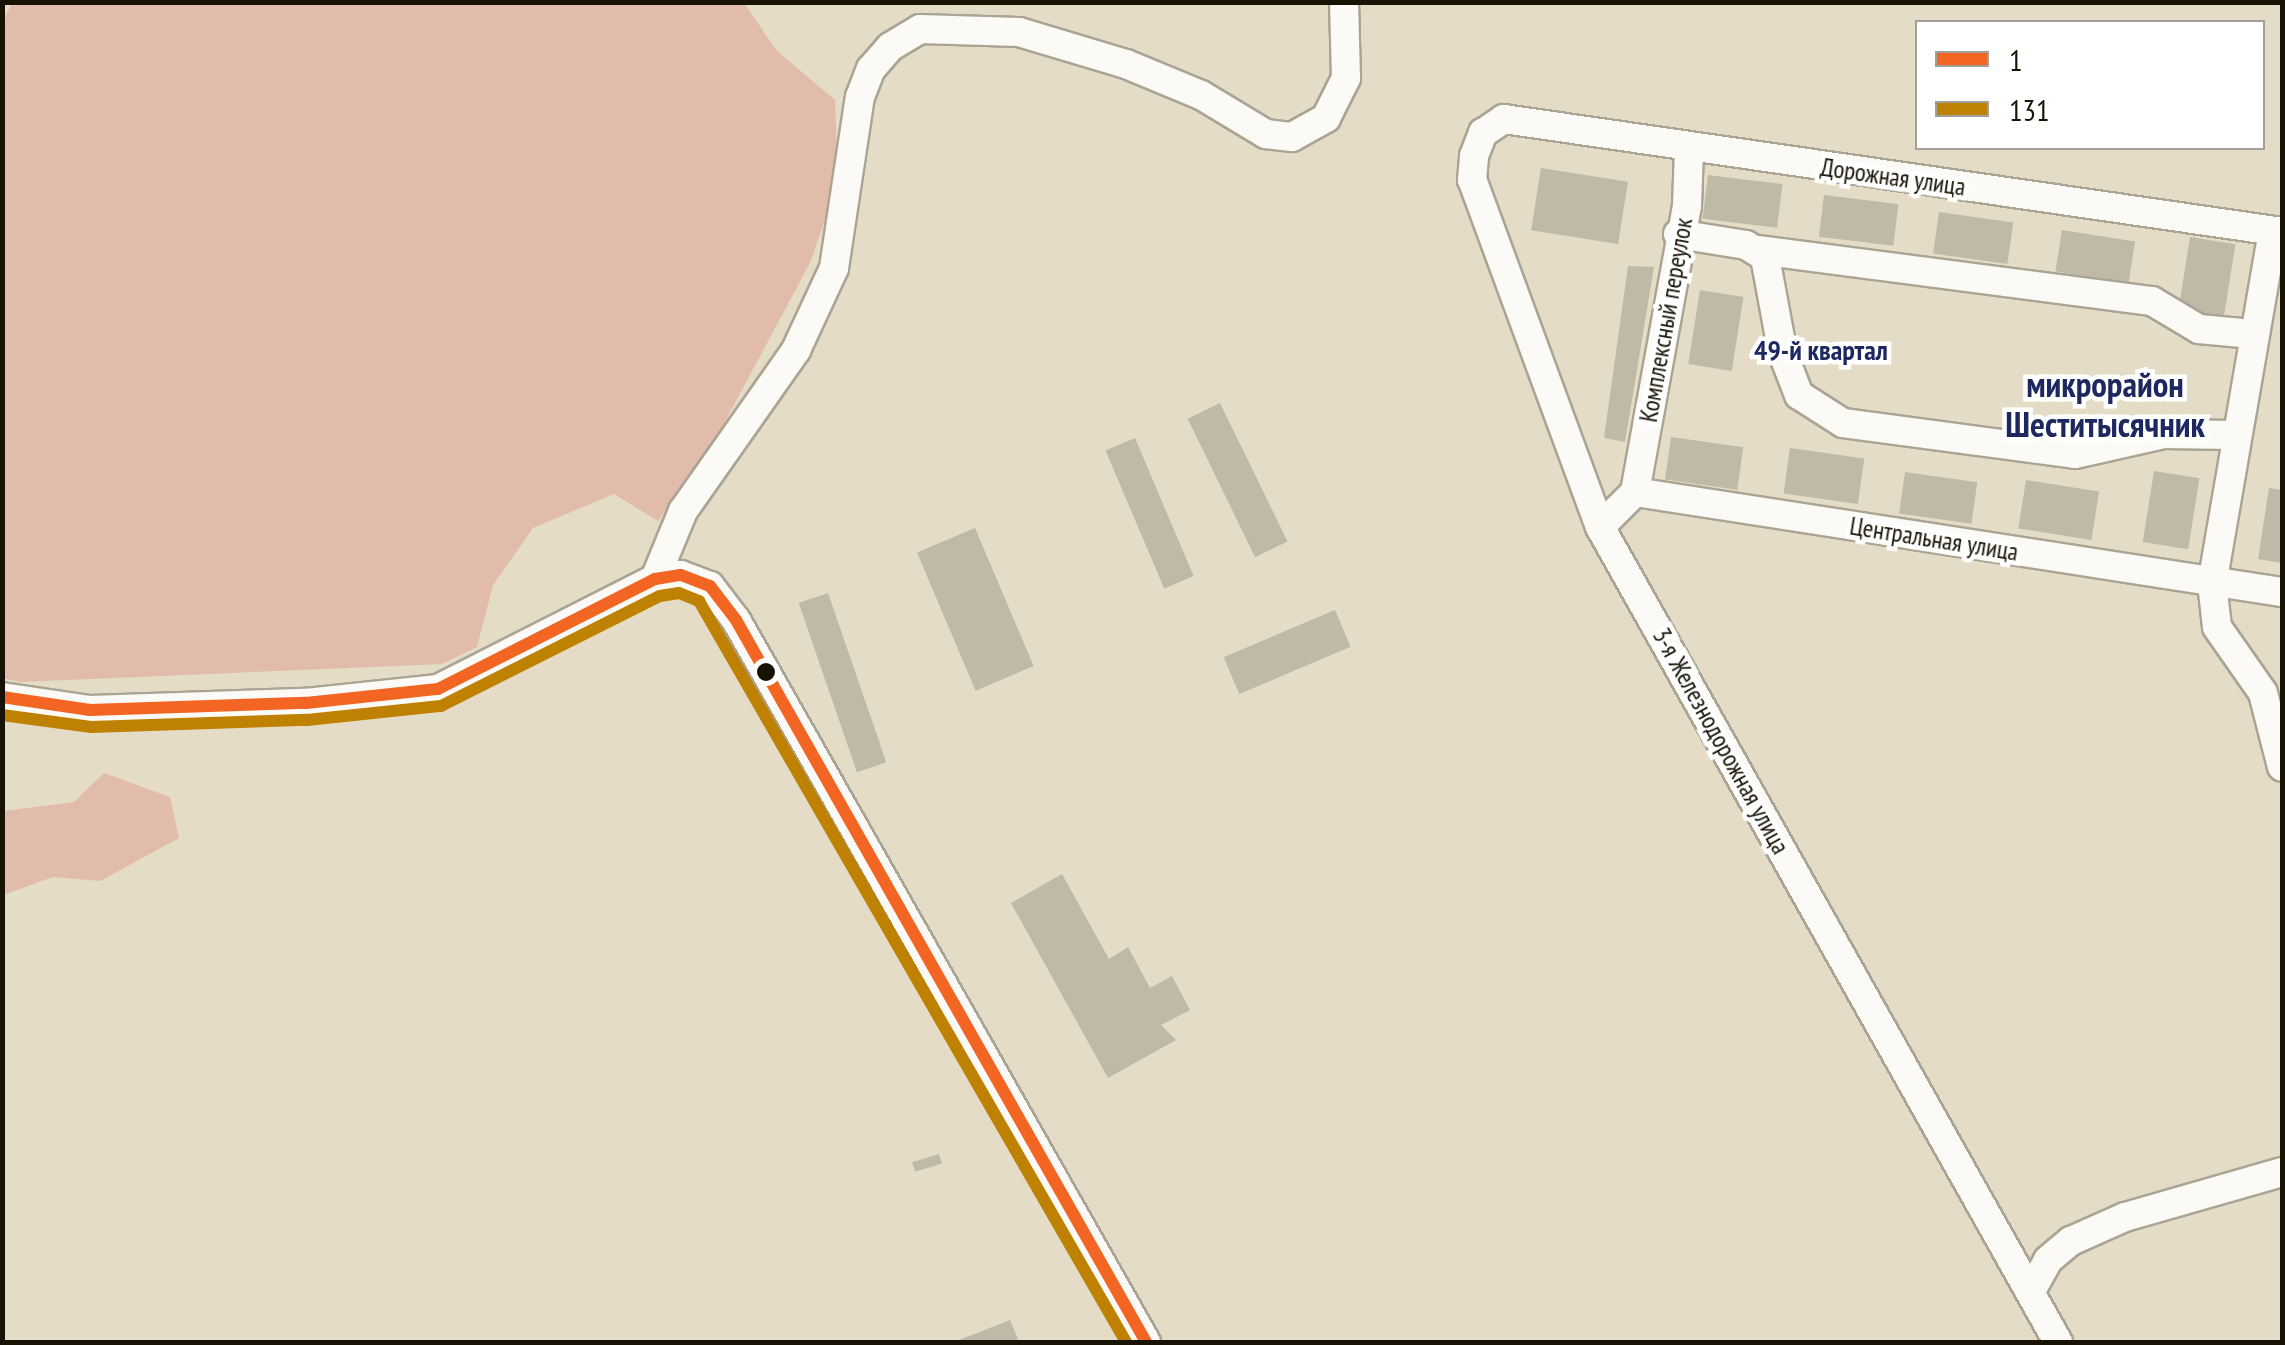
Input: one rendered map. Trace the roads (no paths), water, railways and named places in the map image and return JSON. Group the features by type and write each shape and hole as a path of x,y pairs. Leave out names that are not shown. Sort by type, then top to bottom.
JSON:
{"street":[{"path":"655,580 692,495 796,350 834,268 860,97 870,69 890,47 920,29 1019,32 1126,64 1200,94 1266,134 1292,137 1326,118 1346,78 1344,2"},
{"name":"Дорожная улица","path":"1504,119 2278,231"},
{"name":"3-я Железнодорожная улица","path":"1504,119 1483,133 1472,180 1600,527 2058,1342"},
{"name":"Комплексный переулок","path":"1635,492 1678,234 1691,180 1689,148"},
{"path":"2278,231 2233,435 2212,583 2217,627 2263,693 2282,767"},
{"path":"1678,234 1758,250 2152,302 2199,329 2253,334"},
{"path":"1758,250 1799,395 1843,423 2075,454 2164,434 2233,435"},
{"path":"1600,527 1635,492"},
{"name":"Центральная улица","path":"1635,492 2282,592"},
{"path":"2,697 90,710 306,703 438,689 655,580 681,575 710,586 736,620 1146,1342"},
{"path":"2031,1291 2048,1260 2070,1241 2125,1217 2282,1172"}],"district":[{"name":"49-й квартал","path":"1821,350"},
{"name":"микрорайон Шеститысячник","path":"2105,404"}]}
